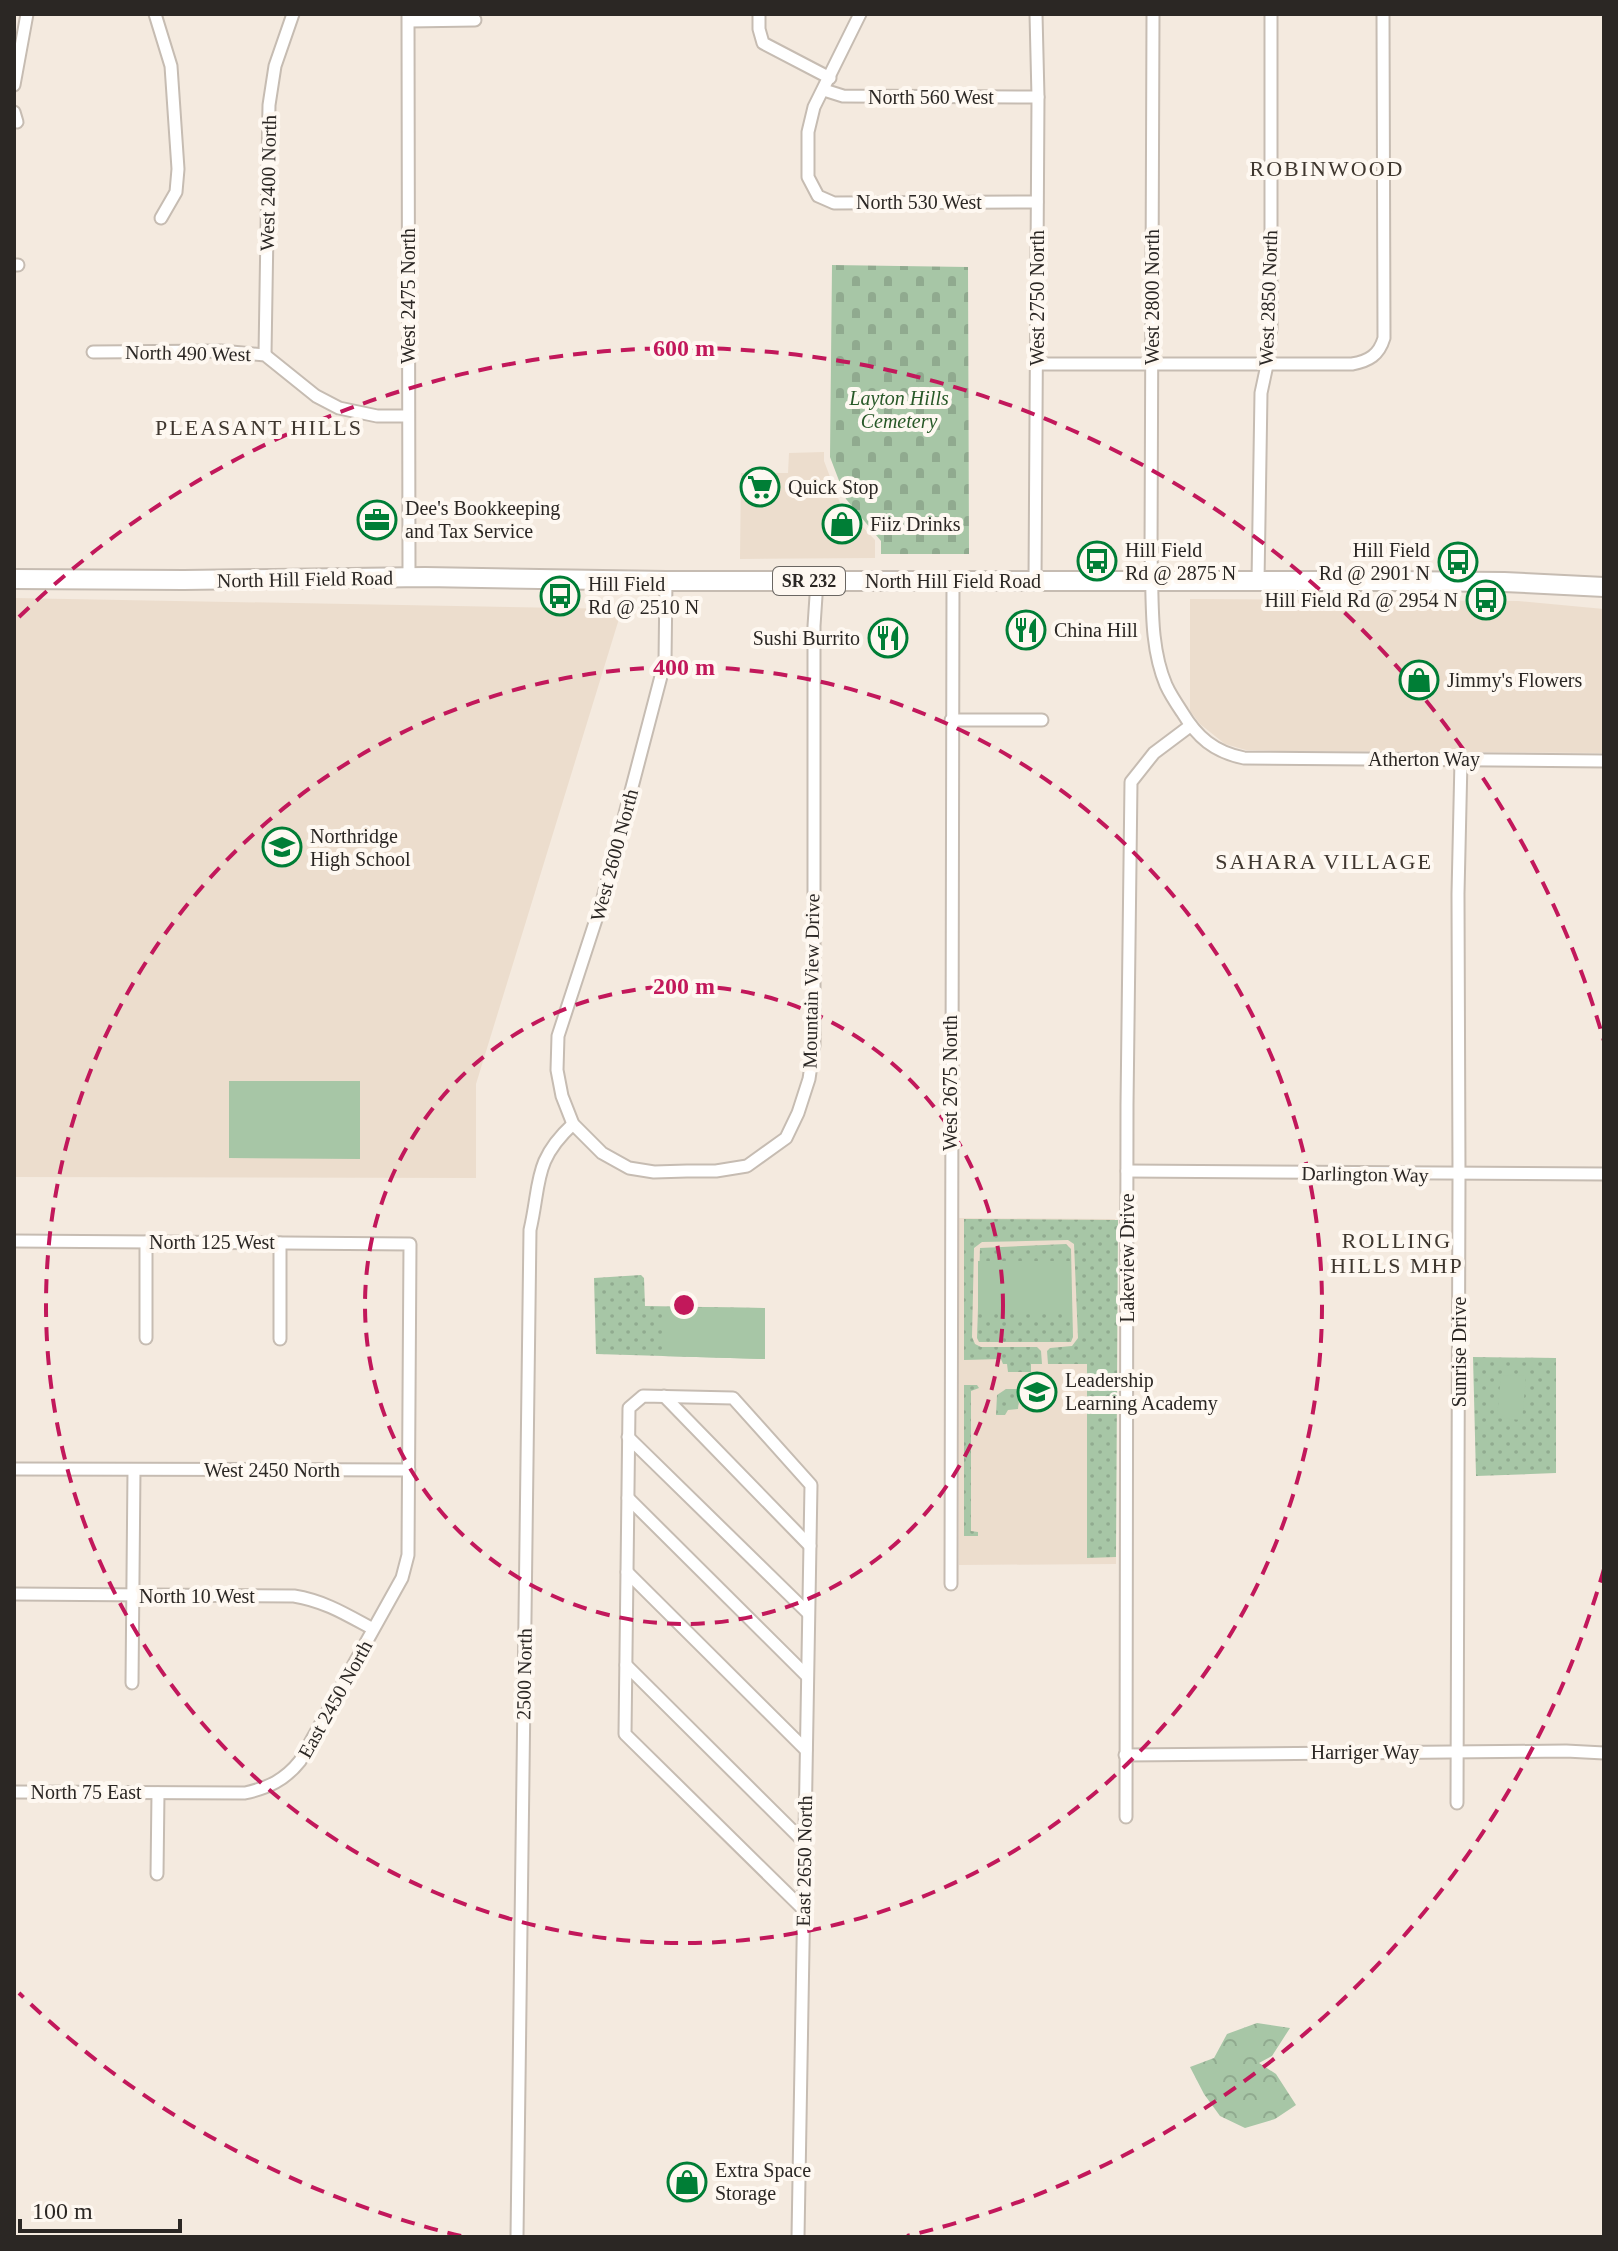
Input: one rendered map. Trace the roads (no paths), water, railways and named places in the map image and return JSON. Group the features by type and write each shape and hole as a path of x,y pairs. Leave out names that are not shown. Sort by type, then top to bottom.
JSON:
{"main road":[{"name":"North Hill Field Road","path":"14,579 409,577 666,581 1504,582 1604,587"}],"street":[{"path":"14,85 27,14"},
{"path":"155,14 171,66 178,169 176,192 161,218"},
{"name":"West 2400 North","path":"265,355 269,105 275,66 293,14"},
{"name":"North 560 West","path":"759,14 763,43 843,96 1038,97"},
{"path":"827,84 860,14"},
{"name":"West 2750 North","path":"1035,582 1036,14"},
{"name":"West 2800 North","path":"1153,14 1153,633 1166,686 1190,726"},
{"name":"West 2850 North","path":"1258,582 1261,393 1271,328 1271,14"},
{"path":"1037,364 1352,364 1365,362 1374,356 1384,338 1383,14"},
{"path":"408,18 475,20"},
{"name":"West 2475 North","path":"408,18 409,577"},
{"name":"North 530 West","path":"827,84 814,107 808,132 808,177 818,196 834,203 1037,202"},
{"name":"North 490 West","path":"93,352 221,351 265,355 316,396 339,408 377,416 408,416"},
{"name":"West 2600 North","path":"573,1124 562,1096 557,1070 558,1036 603,898 665,661 666,581"},
{"name":"Mountain View Drive","path":"573,1124 602,1153 629,1168 654,1172 716,1171 747,1166 782,1142 798,1113 809,1079 814,1045 814,626 817,581"},
{"name":"West 2675 North","path":"951,1584 953,581"},
{"path":"951,720 1042,720"},
{"name":"Atherton Way","path":"1190,726 1225,754 1244,758 1604,761"},
{"name":"Lakeview Drive","path":"1126,1817 1131,782 1154,753 1190,726"},
{"name":"Sunrise Drive","path":"1457,1803 1458,894 1461,760"},
{"name":"2500 North","path":"517,2237 530,1230 543,1162 561,1135 573,1124"},
{"name":"Darlington Way","path":"1127,1171 1604,1174"},
{"name":"North 125 West","path":"14,1241 410,1244 409,1470"},
{"path":"146,1242 146,1338"},
{"path":"280,1243 280,1339"},
{"path":"803,1909 625,1734 629,1408 643,1396 664,1396 810,1546"},
{"name":"East 2650 North","path":"664,1396 733,1398 811,1485 798,2237"},
{"path":"628,1437 808,1613"},
{"name":"West 2450 North","path":"14,1469 409,1470"},
{"path":"132,1683 134,1470"},
{"path":"373,1629 402,1578 408,1555 409,1470"},
{"path":"628,1498 807,1676"},
{"path":"627,1572 806,1750"},
{"name":"North 10 West","path":"14,1594 294,1596 331,1605 373,1629"},
{"name":"East 2450 North","path":"158,1793 245,1793 275,1784 291,1773 373,1629"},
{"path":"626,1665 803,1841"},
{"name":"Harriger Way","path":"1125,1755 1604,1753"},
{"name":"North 75 East","path":"14,1792 158,1793"},
{"path":"157,1874 158,1793"}],"place":[{"name":"Quick Stop","path":"760,487"},
{"name":"Dee's Bookkeeping and Tax Service","path":"377,520"},
{"name":"Fiiz Drinks","path":"842,524"},
{"name":"Hill Field Rd @ 2875 N","path":"1097,561"},
{"name":"Hill Field Rd @ 2901 N","path":"1458,562"},
{"name":"Hill Field Rd @ 2510 N","path":"560,596"},
{"name":"Hill Field Rd @ 2954 N","path":"1486,600"},
{"name":"China Hill","path":"1026,630"},
{"name":"Sushi Burrito","path":"888,638"},
{"name":"Jimmy's Flowers","path":"1419,680"},
{"name":"Northridge High School","path":"282,847"},
{"name":"Leadership Learning Academy","path":"1037,1392"},
{"name":"Extra Space Storage","path":"687,2182"}],"district":[{"name":"ROBINWOOD","path":"1327,168"},
{"name":"PLEASANT HILLS","path":"259,427"},
{"name":"SAHARA VILLAGE","path":"1324,861"},
{"name":"ROLLING HILLS MHP","path":"1397,1252"}],"park label":[{"name":"Layton Hills Cemetery","path":"899,410"}]}
